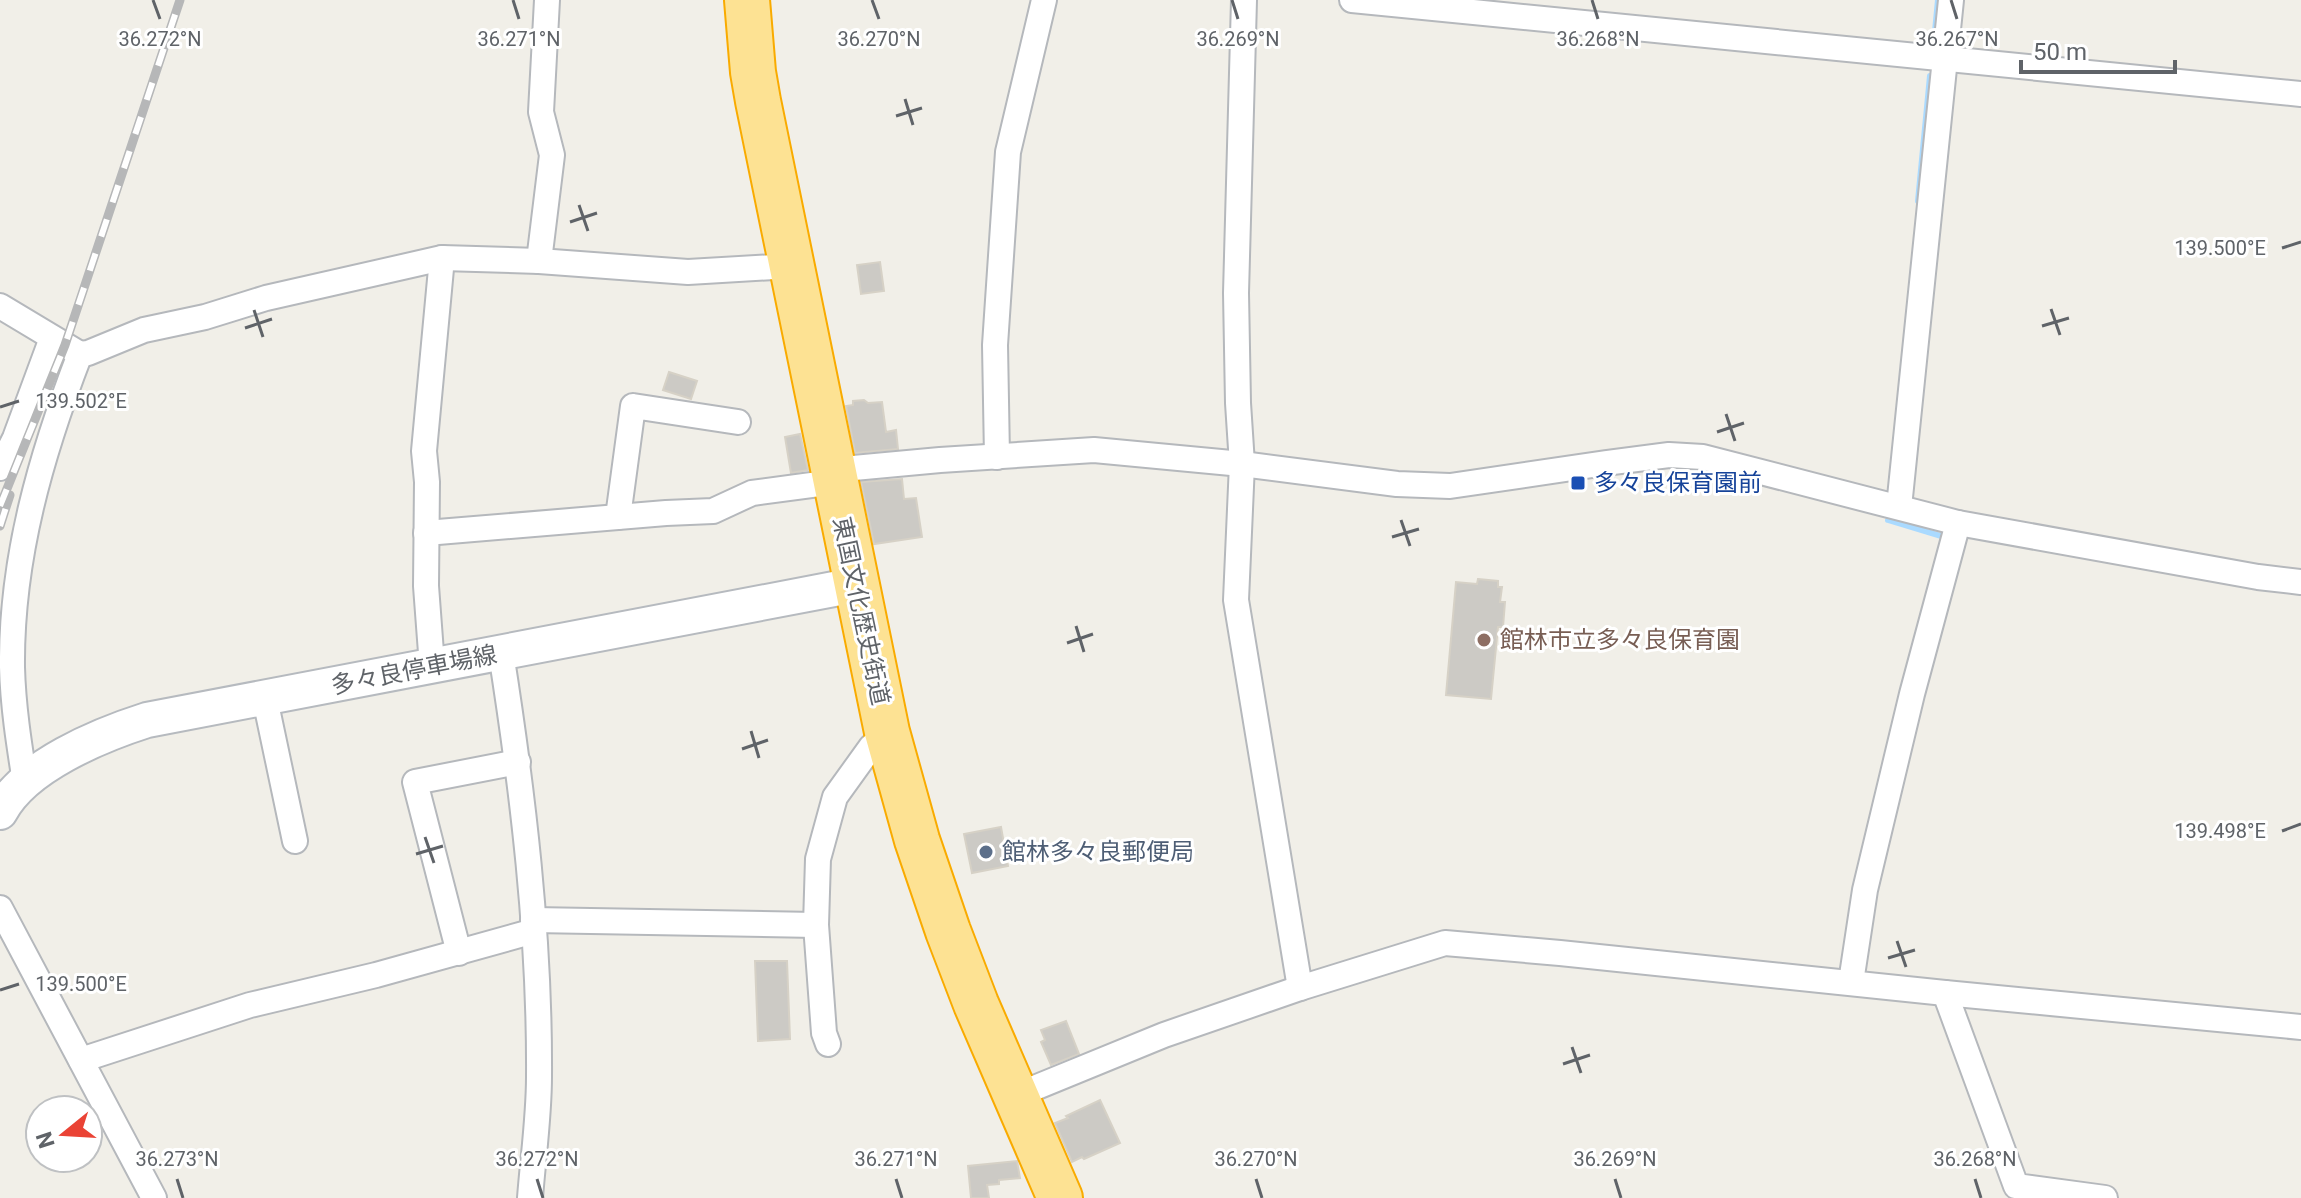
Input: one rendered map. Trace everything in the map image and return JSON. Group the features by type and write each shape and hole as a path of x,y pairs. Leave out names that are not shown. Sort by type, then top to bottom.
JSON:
{"highway":[{"name":"東国文化歴史街道","path":"747,0 755,86 887,732 917,840 948,931 1060,1198"}],"main road":[{"name":"多々良停車場線","path":"0,812 10,796 25,782 72,751 120,729 180,712 265,699 855,585"}],"street":[{"path":"539,261 552,155 541,112 547,0"},
{"path":"997,457 995,345 1008,152 1044,0"},
{"path":"1244,0 1236,293 1242,464 1236,600 1300,988"},
{"path":"1352,0 2301,94"},
{"path":"1899,507 1951,0"},
{"path":"432,666 426,586 427,482 424,451 442,258"},
{"path":"0,306 80,354 144,330 205,317 266,298 442,258 539,261 688,272 791,266"},
{"path":"0,468 15,438 52,338"},
{"path":"25,782 14,708 12,668 20,555 42,465 80,354"},
{"path":"618,517 633,406 738,422"},
{"path":"426,533 713,511 752,493 833,476 997,457 1094,450 1242,464 1397,484 1450,486 1669,455 1703,457 1958,523 2301,582"},
{"path":"1851,982 1865,890 1912,694 1958,523"},
{"path":"501,653 518,762 534,926 539,1079 530,1198"},
{"path":"265,699 295,841"},
{"path":"828,1044 824,1033 816,925 818,859 835,797 871,747 887,732"},
{"path":"459,953 415,782 518,762"},
{"path":"0,908 154,1198"},
{"path":"81,1060 250,1005 459,953 534,926 816,925"},
{"path":"1015,1096 1164,1035 1445,943 2301,1027"},
{"path":"1945,993 2016,1186 2105,1198"}],"building":[{"path":"880,262 884,291 861,294 857,265"},
{"path":"669,372 697,381 691,399 663,390"},
{"path":"864,400 868,403 882,402 886,432 896,430 898,449 855,453 846,406 853,405 853,401"},
{"path":"800,434 808,470 791,473 785,437"},
{"path":"902,479 904,499 916,498 922,537 874,544 861,482"},
{"path":"1478,579 1498,581 1498,587 1502,587 1500,602 1505,602 1503,627 1498,627 1491,699 1446,695 1456,582 1477,584"},
{"path":"1001,827 1008,866 972,873 964,834"},
{"path":"755,961 787,961 790,1039 758,1041"},
{"path":"1066,1021 1079,1054 1051,1065 1041,1042 1045,1040 1041,1030"},
{"path":"1100,1100 1120,1143 1072,1162 1055,1123"},
{"path":"1017,1161 1020,1178 999,1180 999,1184 987,1185 989,1198 971,1198 968,1166"}],"waterway":[{"path":"1934,42 1938,0"},
{"path":"1918,201 1930,76"},
{"path":"1888,520 1944,537"}],"railway":[{"path":"0,506 65,345 180,0"},
{"path":"0,526 10,495"}],"place":[{"name":"多々良保育園前","path":"1578,483"},
{"name":"館林市立多々良保育園","path":"1484,640"},
{"name":"館林多々良郵便局","path":"986,852"}]}
